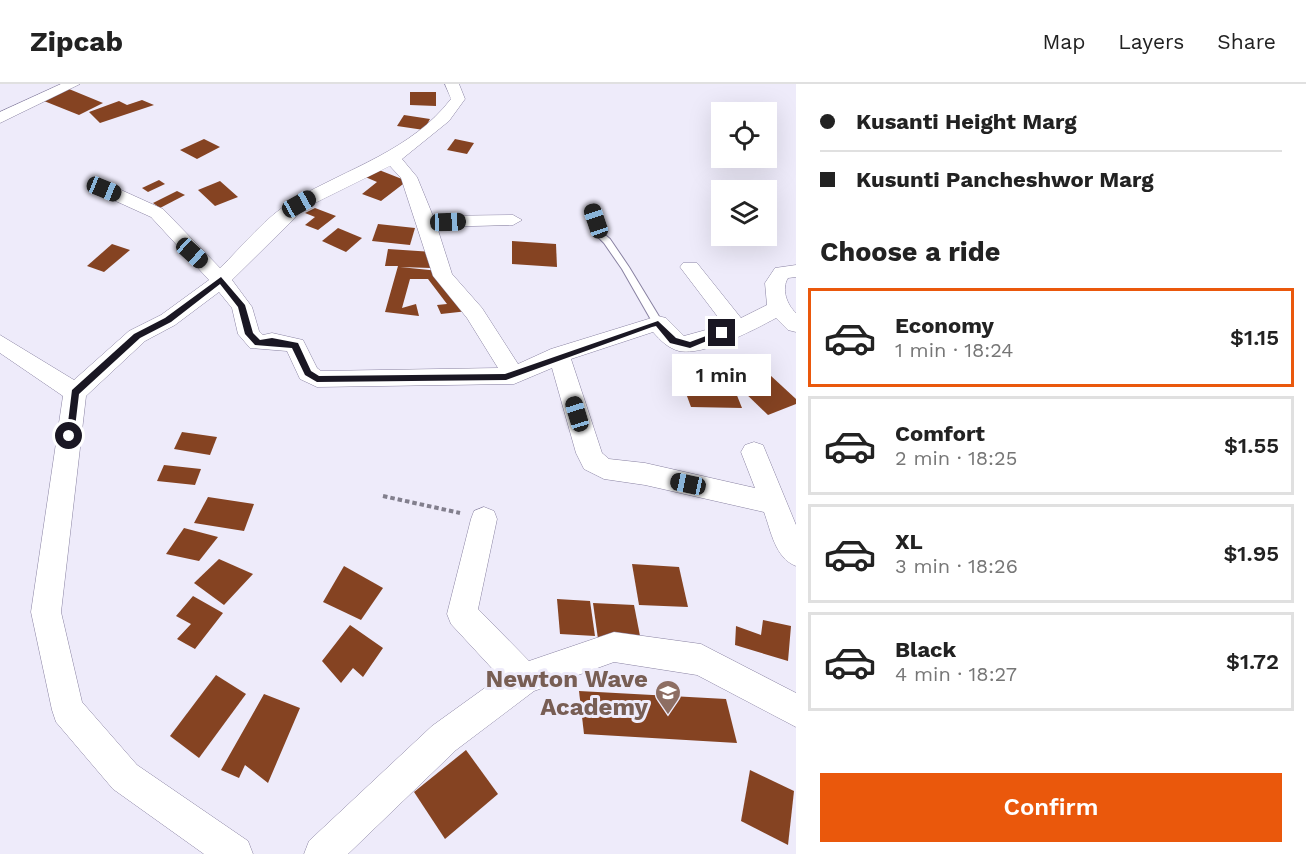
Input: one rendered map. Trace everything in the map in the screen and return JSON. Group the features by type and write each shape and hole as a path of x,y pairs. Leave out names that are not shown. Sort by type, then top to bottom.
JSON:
{"street":[{"path":"0,118 73,84"},
{"path":"235,854 125,777 68,710 46,612 75,393 137,336 168,320 221,280 283,217 299,204 392,158 444,118 458,99 452,84"},
{"path":"392,158 409,177 443,276 475,313 514,376"},
{"path":"104,189 157,213 192,253 221,280 242,307 249,334 258,343 272,341 295,345 308,373 317,379 514,376 559,355 658,323 673,340 690,345 736,326 764,318 778,308"},
{"path":"426,222 513,220"},
{"path":"690,267 736,326"},
{"path":"796,271 782,272 775,283 778,308 796,325"},
{"path":"0,343 52,375 75,393"},
{"path":"559,355 593,462 604,469 645,474 773,502"},
{"path":"754,452 790,547 796,553"},
{"path":"484,519 462,614 524,679"},
{"path":"322,854 444,738 524,679 614,647 701,660 796,711"}],"lane":[{"path":"591,208 600,235 607,241 626,269 658,323"}],"path":[{"path":"383,496 484,519"}],"building":[{"path":"69,89 103,103 79,115 44,101"},
{"path":"410,92 436,92 436,106 410,105"},
{"path":"142,100 154,105 100,123 89,112 119,101 127,105"},
{"path":"404,115 430,119 424,130 397,126"},
{"path":"204,139 220,147 197,159 180,150"},
{"path":"455,139 474,143 467,154 447,150"},
{"path":"374,168 407,181 381,201 362,194 377,182 363,176"},
{"path":"159,180 165,184 148,192 142,188"},
{"path":"220,181 238,197 215,206 198,190"},
{"path":"177,191 185,195 160,208 153,203"},
{"path":"315,208 336,216 318,230 305,225 315,217 305,213"},
{"path":"378,224 415,228 410,245 372,241"},
{"path":"338,228 362,238 346,252 322,241"},
{"path":"512,241 556,244 557,267 512,264"},
{"path":"112,244 130,250 104,272 87,266"},
{"path":"388,249 433,252 431,268 400,267 439,271 468,311 441,314 437,305 447,304 428,279 410,279 402,308 416,304 419,316 385,312 398,266 385,266"},
{"path":"770,375 796,399 796,404 768,415 739,387"},
{"path":"684,388 734,388 742,408 691,407"},
{"path":"182,432 217,437 210,455 174,449"},
{"path":"164,465 201,469 195,485 157,481"},
{"path":"208,497 254,504 244,531 194,523"},
{"path":"184,528 218,537 199,561 166,554"},
{"path":"219,559 253,574 224,605 194,583"},
{"path":"632,564 679,567 688,607 639,605"},
{"path":"344,566 383,588 361,620 323,602"},
{"path":"193,596 223,613 195,649 177,639 191,624 176,616"},
{"path":"557,599 590,601 595,636 560,634"},
{"path":"593,603 634,605 641,641 598,639"},
{"path":"763,620 791,626 788,661 735,645 736,626 761,635"},
{"path":"350,625 383,648 363,677 353,668 341,683 322,661"},
{"path":"216,675 246,694 199,758 170,736"},
{"path":"579,691 726,699 737,743 584,734"},
{"path":"264,694 300,708 268,783 245,765 239,778 221,770"},
{"path":"466,750 498,794 445,839 414,792"},
{"path":"750,770 794,791 788,845 741,821"}],"place":[{"name":"Newton Wave Academy","path":"668,716"}],"route":[{"path":"69,436 75,393 118,351 137,336 168,320 221,280 242,307 249,334 258,343 272,341 295,345 308,373 317,379 506,377 514,376 559,355 658,323 673,340 681,344 690,345 722,333"}]}
